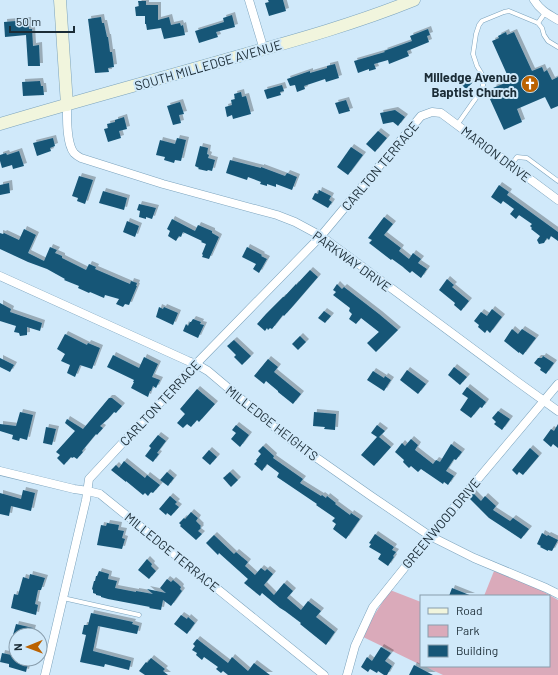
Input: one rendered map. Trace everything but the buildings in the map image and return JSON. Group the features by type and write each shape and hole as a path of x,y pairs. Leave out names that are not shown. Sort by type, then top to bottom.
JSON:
{"main road":[{"path":"60,0 68,105"},
{"name":"SOUTH MILLEDGE AVENUE","path":"0,124 264,50 327,31 414,0"}],"street":[{"path":"249,0 264,50"},
{"path":"534,0 539,8 558,20"},
{"name":"PARKWAY DRIVE","path":"68,105 67,119 69,138 72,150 75,154 82,158 163,184 277,215 295,222 321,236 558,411"},
{"name":"MARION DRIVE","path":"432,112 441,113 558,200"},
{"name":"CARLTON TERRACE","path":"45,675 86,500 89,479 196,364 321,236 421,116 432,112"},
{"name":"MILLEDGE HEIGHTS","path":"0,276 196,364 208,371 284,435 430,536 474,558 558,594"},
{"name":"GREENWOOD DRIVE","path":"347,675 355,646 373,607 430,536 558,384"},
{"name":"MILLEDGE TERRACE","path":"0,471 100,494 324,675"}],"lane":[{"path":"457,125 482,88 483,76 477,66 473,54 476,34 482,21 509,11 538,23 548,41 558,47"},
{"path":"538,23 545,13"},
{"path":"512,165 518,157 527,158 558,181"},
{"path":"63,598 139,615"}],"green space":[{"path":"494,571 537,588 549,595 484,595"},
{"path":"390,590 420,602 420,665 361,636"},
{"path":"550,595 558,600 558,675 443,675 426,667 550,667"}],"place":[{"name":"Milledge Avenue Baptist Church","path":"530,84"}]}
